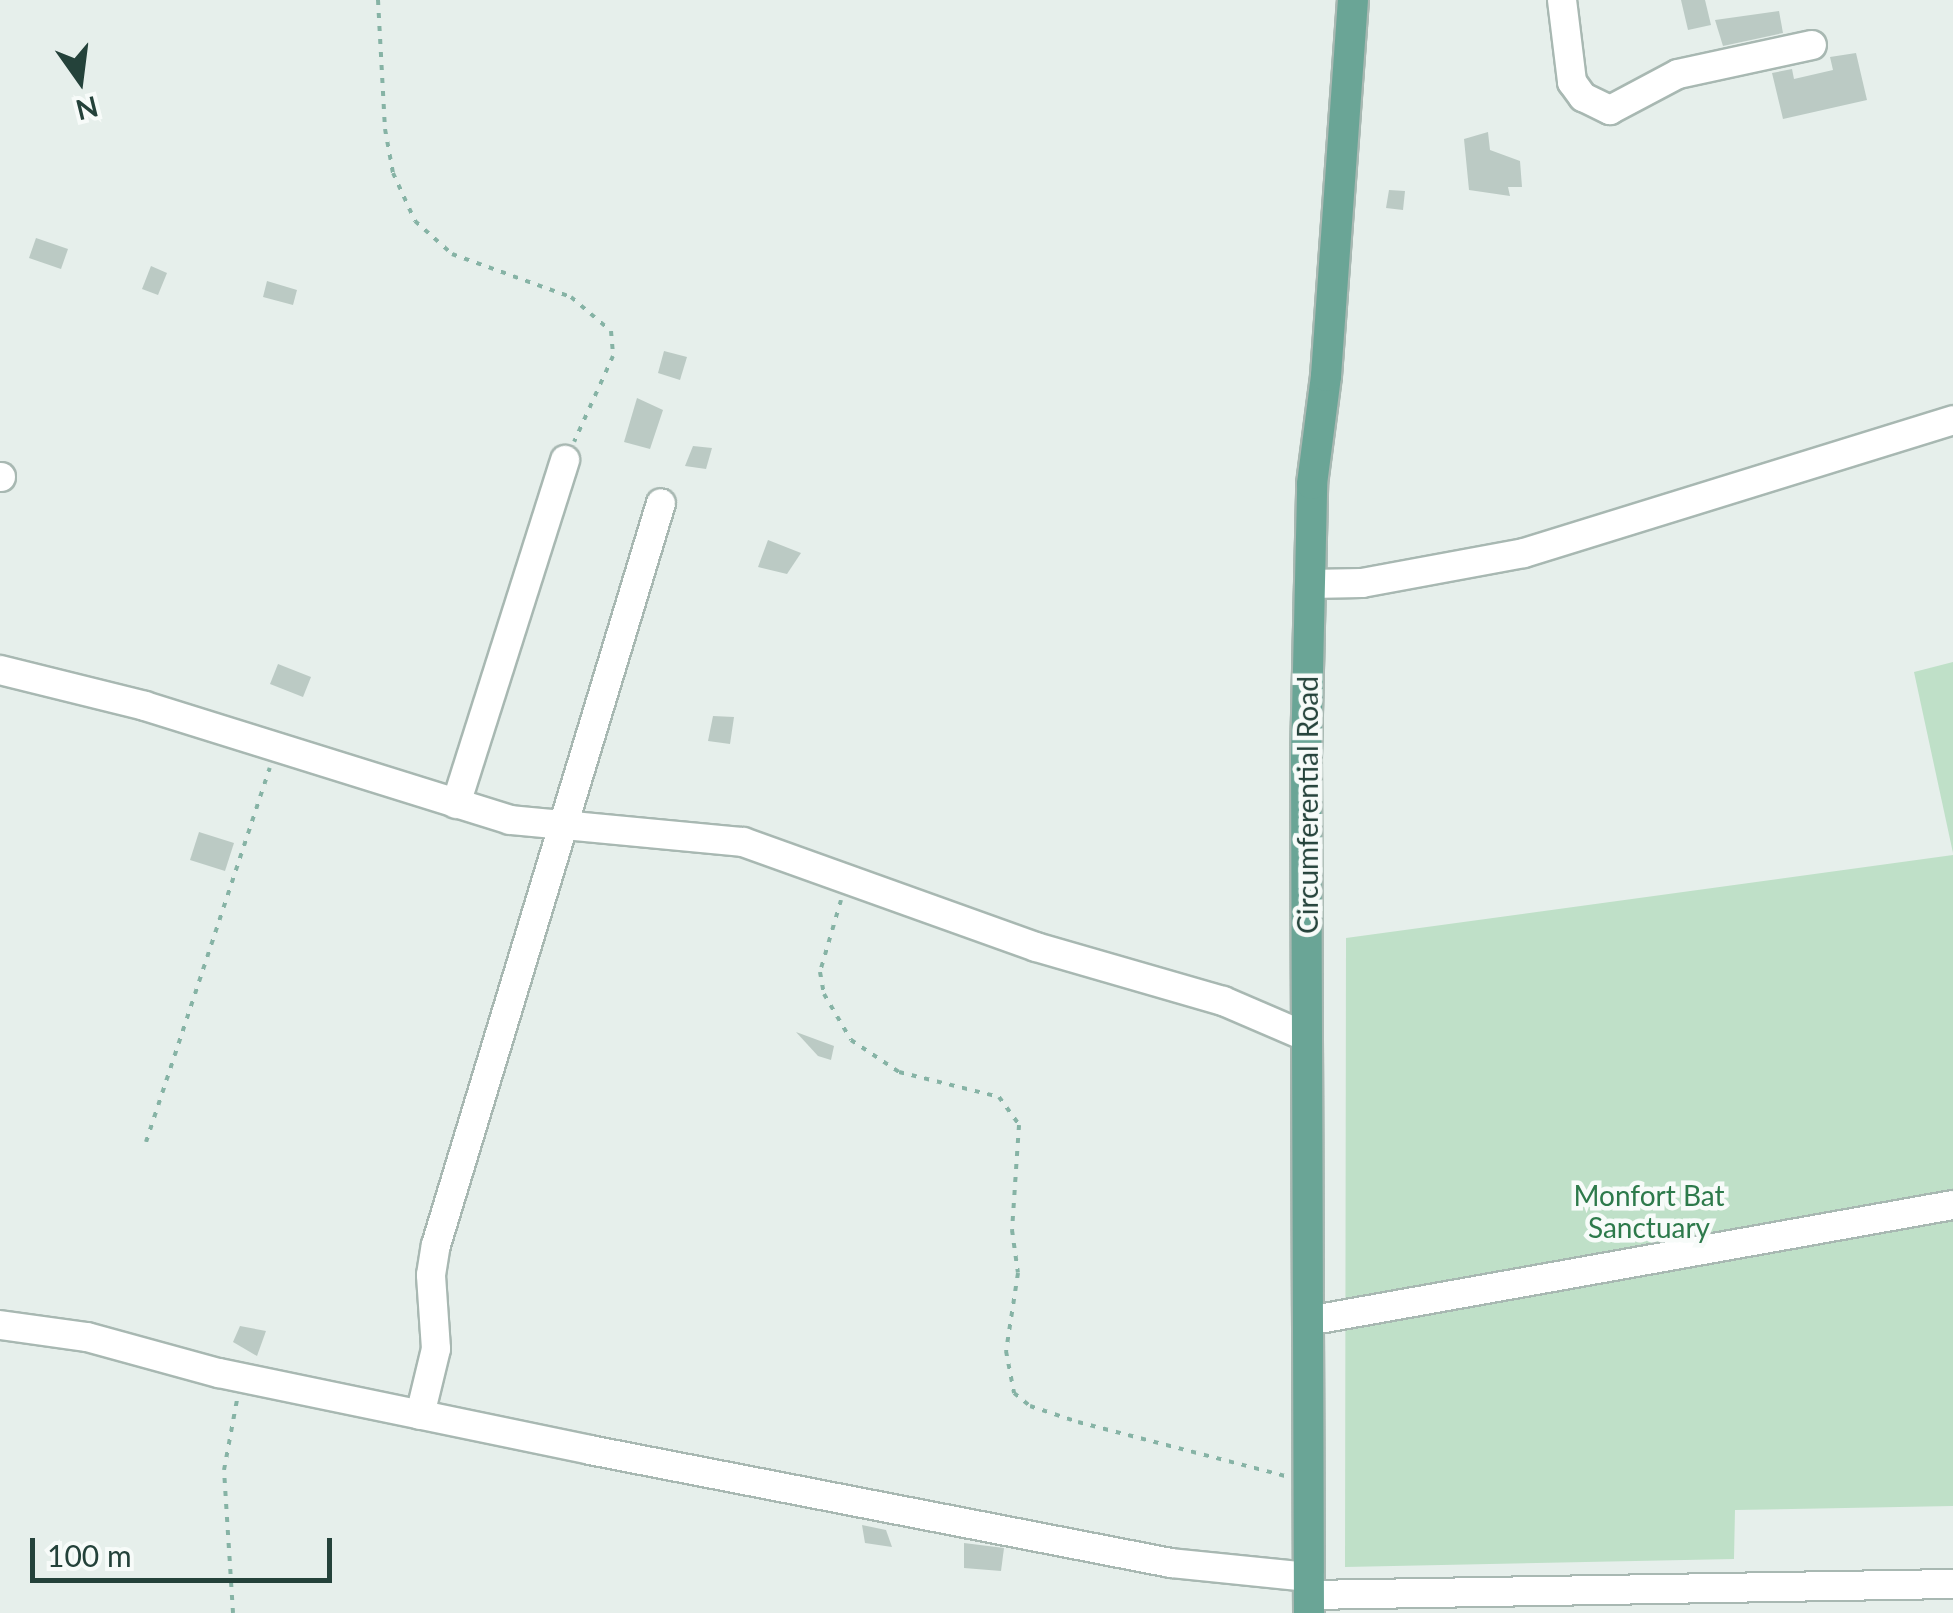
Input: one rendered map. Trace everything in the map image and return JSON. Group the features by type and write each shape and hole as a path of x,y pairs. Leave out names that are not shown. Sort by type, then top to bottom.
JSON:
{"main road":[{"name":"Circumferential Road","path":"1309,1595 1310,584 1353,0"}],"street":[{"path":"1562,0 1572,82 1610,110 1678,74 1812,45"},
{"path":"1310,584 1362,583 1524,552 1953,420"},
{"path":"456,804 565,460"},
{"path":"420,1415 436,1348 431,1275 436,1245 661,503"},
{"path":"0,670 145,706 456,804 560,830 720,836 1036,947 1223,1001 1307,1037"},
{"path":"1308,1321 1953,1205"},
{"path":"0,1325 87,1337 242,1378 1171,1563 1309,1595 1953,1584"}],"path":[{"path":"378,0 385,129 394,173 416,221 452,254 571,297 611,331 613,356 565,460"},
{"path":"146,1142 277,750"},
{"path":"846,880 820,972 824,994 851,1040 899,1072 999,1097 1019,1125 1012,1230 1018,1273 1006,1351 1014,1393 1030,1406 1078,1422 1310,1482"},
{"path":"233,1613 224,1470 242,1378"}],"green space":[{"path":"1953,662 1953,853 1914,672"},
{"name":"Monfort Bat Sanctuary","path":"1953,855 1953,1506 1735,1510 1734,1559 1345,1567 1346,938"}],"building":[{"path":"1681,0 1705,0 1711,25 1688,30"},
{"path":"1779,11 1783,33 1723,46 1715,20"},
{"path":"1856,53 1867,100 1783,119 1772,73 1792,69 1794,79 1833,70 1830,57"},
{"path":"1488,132 1490,150 1520,161 1522,187 1508,187 1510,196 1469,190 1464,139"},
{"path":"1389,190 1405,191 1403,210 1386,208"},
{"path":"36,238 68,249 61,269 29,258"},
{"path":"151,266 167,273 158,295 142,289"},
{"path":"267,281 297,290 293,305 263,297"},
{"path":"664,351 687,357 680,380 658,373"},
{"path":"637,398 663,410 650,449 624,442"},
{"path":"693,446 712,448 706,469 685,466"},
{"path":"768,540 801,553 787,574 758,567"},
{"path":"278,664 311,677 303,697 270,684"},
{"path":"713,716 734,717 730,744 708,741"},
{"path":"199,832 234,843 225,871 190,860"},
{"path":"796,1032 834,1046 831,1060 818,1056"},
{"path":"240,1326 266,1331 257,1356 233,1342"},
{"path":"862,1525 886,1530 892,1547 865,1543"},
{"path":"964,1543 1004,1548 1001,1571 964,1568"}]}
